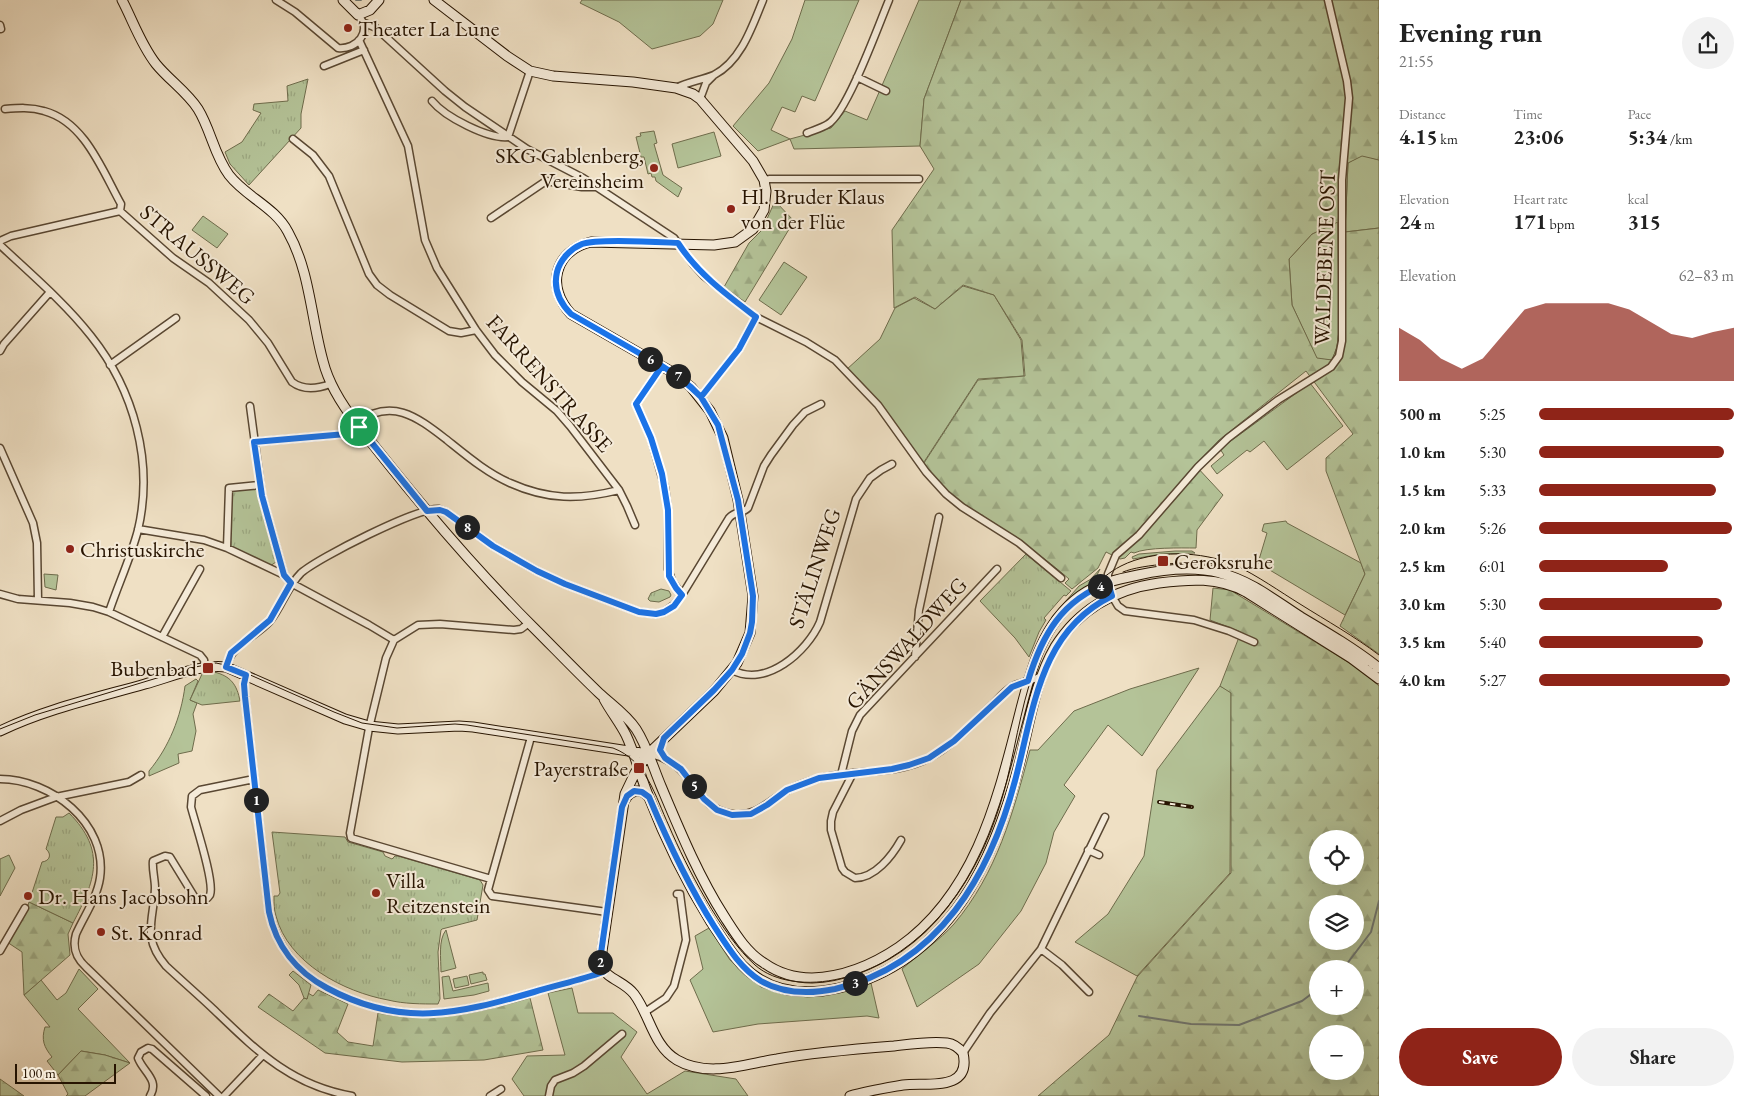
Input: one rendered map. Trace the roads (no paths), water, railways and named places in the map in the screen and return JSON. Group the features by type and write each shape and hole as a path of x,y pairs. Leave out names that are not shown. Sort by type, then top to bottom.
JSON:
{"main road":[{"path":"122,0 157,65 193,102 201,114 218,158 226,171 246,193 273,212 289,232 302,268 323,363 330,384 341,404 427,511 529,623 600,694 627,718 657,756"},
{"path":"343,0 358,15 379,0"},
{"path":"434,0 506,56 530,71 553,76 633,82 676,88 693,94 700,99 753,161 764,180 766,191 764,210 753,229 734,242 725,244 600,242 582,244 562,261 557,275 558,293 571,314 683,380 701,397 723,438 740,512 753,596 752,622 746,644 732,670 662,742 657,756 659,780 698,872 726,920 748,950 767,965 797,977 812,978 843,973 879,959 909,940 935,915 964,877 981,842 993,808 1028,681 1041,646 1060,616 1080,596 1108,583 1144,574 1174,570 1205,570 1225,574 1266,595 1359,653 1379,668"},
{"path":"600,694 625,734 669,844 694,893 724,942 749,972 770,985 799,992 820,992 849,985 886,970 918,950 952,916 971,889 989,856 1007,810 1042,676 1052,654 1070,628 1095,605 1134,588 1174,581 1210,580 1231,585 1246,592 1335,648 1379,679"},
{"path":"0,731 36,716 205,667 217,666 226,667 346,719 370,726 398,729 466,726 657,756"},
{"path":"608,748 629,759 638,768"},
{"path":"657,756 638,768 625,794 600,960 603,972 632,991 665,1051 688,1066 729,1068 841,1050 923,1043 950,1044 959,1048 963,1053 964,1062 961,1072 957,1078 949,1083 942,1085 904,1085 850,1096"},
{"path":"622,807 627,796 634,791 642,792 649,797"}],"street":[{"path":"276,0 295,12 338,48 354,45 360,40 364,23"},
{"path":"700,99 706,83 731,61 746,41 763,0"},
{"path":"807,133 829,124 838,114 857,77 889,0"},
{"name":"WALDEBENE OST","path":"1108,583 1108,574 1116,555 1144,529 1198,467 1228,438 1278,400 1331,366 1339,356 1342,341 1342,180 1349,98 1328,0"},
{"path":"358,15 364,23 376,28 445,91 508,137 583,178 674,238 704,276 756,317 806,342 835,360 878,405 926,472 941,489 962,507 1019,543 1061,578"},
{"name":"FARRENSTRASSE","path":"360,40 408,146 427,247 436,268 476,330 506,367 564,419 618,490 628,506 634,525"},
{"path":"324,66 364,50"},
{"path":"508,137 530,71"},
{"path":"676,88 714,75"},
{"path":"857,77 886,91"},
{"path":"432,102 451,117 494,137 508,137"},
{"name":"STRAUSSWEG","path":"5,109 31,108 43,110 71,125 85,141 99,164 121,204 120,212 173,258 209,283 248,320 268,343 292,382 297,386 315,388 330,384"},
{"path":"293,139 313,155 329,176 365,266 377,285 449,331 461,333 476,330"},
{"path":"764,180 919,179"},
{"path":"491,218 546,181 582,187 597,187"},
{"path":"0,241 11,236 120,212"},
{"path":"0,245 75,317 92,338 110,365 133,413 141,443 143,476 138,530 109,612"},
{"path":"0,351 50,292"},
{"path":"701,397 739,349 756,317"},
{"path":"110,365 176,318"},
{"path":"662,366 636,404 651,438 662,474 668,510 669,576 682,595"},
{"path":"226,667 231,653 270,620 291,583 303,571 340,548 387,526 427,511 440,510 446,512 509,556 552,578 639,612 656,614 664,612 674,606 682,595 729,518 734,513 745,511 748,508 764,466 788,432 805,412 821,404"},
{"path":"250,406 260,484 284,575"},
{"path":"254,442 346,434 377,412 394,411 412,415 428,425 490,473 511,484 535,493 578,498 618,490"},
{"path":"0,448 33,524 37,543 38,600"},
{"name":"STÄLINWEG","path":"732,670 746,675 766,672 793,658 810,640 820,622 858,494 870,478 892,464"},
{"path":"227,548 229,488 260,484"},
{"path":"915,657 919,610 939,518"},
{"path":"138,530 204,540 227,548 284,575 291,583 394,640"},
{"path":"162,637 200,569"},
{"name":"GÄNSWALDWEG","path":"841,775 856,722 866,708 997,569"},
{"path":"1108,583 1112,596 1118,606 1125,611 1194,620 1230,631 1254,642"},
{"path":"0,594 18,599 70,602 109,612 200,656 204,660 205,667"},
{"path":"491,880 351,838 350,833 355,799 386,658 394,640 418,625 440,624 514,630 521,629 529,623"},
{"path":"246,675 244,684 269,912 278,939 291,960 302,971 322,985 374,1007 409,1013 433,1014 476,1008 603,972"},
{"path":"662,742 661,753 657,756 681,769 704,799 717,810 732,815 751,814 787,790 819,778 900,767 929,758 954,741 1010,689 1042,676"},
{"path":"531,737 488,890 492,896 607,912"},
{"path":"853,773 830,821 830,830 842,868 855,878 868,875 892,855 901,840"},
{"path":"0,821 21,810 56,797 129,782 141,775"},
{"path":"0,779 16,780 47,790 71,808 87,826 94,837 100,857 100,876 97,890 78,927 74,940 74,948 78,959 219,1096"},
{"path":"254,779 200,790 194,793 191,800 190,807 209,874 210,895 204,900 197,901 170,857 165,856 155,860 152,864 155,890 150,928 155,948 166,966 262,1055 289,1073 307,1082 330,1091 352,1096"},
{"path":"963,1053 990,1012 1029,966 1040,949 1105,817"},
{"path":"1088,850 1100,854"},
{"path":"645,1012 654,1007 671,992 684,946 686,932 680,894 677,894"},
{"path":"0,951 26,908"},
{"path":"1040,949 1062,965 1089,992"},
{"path":"548,1096 555,1080 573,1073 584,1066 622,1034"},
{"path":"150,1096 154,1088 153,1082 138,1058 141,1052 148,1048 152,1049 206,1096"},
{"path":"224,1096 262,1055"},
{"path":"490,1096 501,1089"}],"waterway":[{"path":"356,0 361,0"},
{"path":"1350,960 1371,932 1379,901"},
{"path":"1139,1016 1191,1024 1239,1025 1302,1001 1309,996"}],"tram line":[{"path":"0,729 35,715 190,668 216,663 230,666 362,723 397,728 455,724 467,725 613,748 625,754 642,770 706,900 730,937 743,952 755,965 772,976 792,981 816,982 853,975 887,960 931,926 949,905 979,858 990,833 1007,780 1029,685 1044,646 1061,620 1074,605 1100,580 1117,568 1148,557 1163,555 1193,555 1222,560 1260,579 1379,655"},
{"path":"1123,572 1142,567 1168,564 1214,564"}],"railway":[{"path":"1159,802 1192,807"}],"place":[{"name":"Theater La Lune","path":"348,28"},
{"name":"SKG Gablenberg, Vereinsheim","path":"654,168"},
{"name":"Hl. Bruder Klaus von der Flüe","path":"731,209"},
{"name":"Christuskirche","path":"70,549"},
{"name":"Geroksruhe","path":"1163,561"},
{"name":"Bubenbad","path":"208,668"},
{"name":"Payerstraße","path":"639,768"},
{"name":"Villa Reitzenstein","path":"376,893"},
{"name":"Dr. Hans Jacobsohn","path":"28,896"},
{"name":"St. Konrad","path":"101,932"}]}
